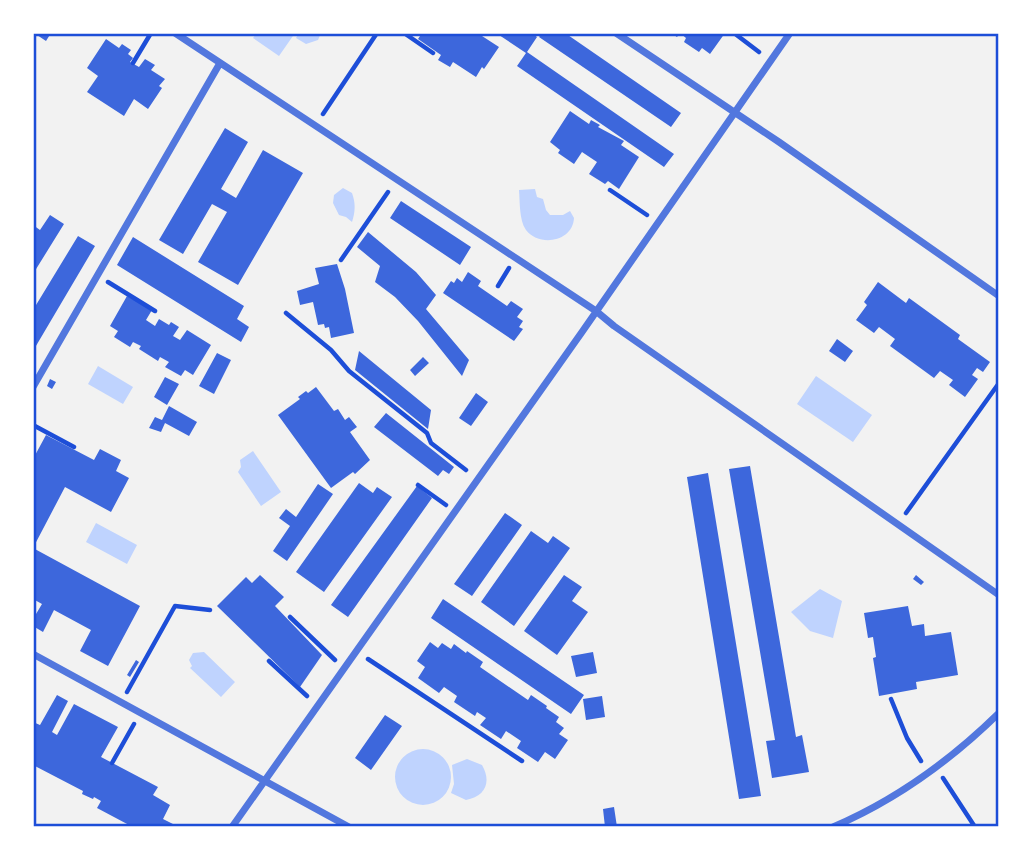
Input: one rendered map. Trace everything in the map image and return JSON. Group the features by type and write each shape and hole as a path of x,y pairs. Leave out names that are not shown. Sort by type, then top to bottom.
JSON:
{"street":[{"path":"175,33 596,311 999,594"},
{"path":"616,33 735,112 999,296"},
{"path":"232,827 790,33"},
{"path":"33,387 220,63"},
{"path":"33,654 349,827"},
{"path":"833,827 913,785 954,755 999,713"}],"path":[{"path":"132,63 151,33"},
{"path":"314,125 377,33"},
{"path":"404,33 433,53"},
{"path":"734,33 771,60"},
{"path":"341,260 396,179"},
{"path":"610,190 657,223"},
{"path":"97,275 156,311"},
{"path":"286,313 331,350 349,370 427,433 431,443 478,479"},
{"path":"897,524 999,383"},
{"path":"33,425 74,447"},
{"path":"418,485 455,511"},
{"path":"121,702 175,606 211,610"},
{"path":"290,617 344,668"},
{"path":"356,651 522,761"},
{"path":"269,661 317,705"},
{"path":"891,699 907,738 975,827"},
{"path":"112,763 140,712"}],"water":[{"path":"257,33 295,33 279,56 253,38"},
{"path":"299,33 321,33 318,40 306,44 296,38"},
{"path":"343,188 352,193 355,208 352,222 339,215 333,203 334,195"},
{"path":"535,189 537,197 543,199 550,215 563,215 570,211 574,218 572,226 562,237 539,239 526,230 521,216 519,190"},
{"path":"98,366 133,387 123,404 88,384"},
{"path":"816,376 872,415 853,442 797,404"},
{"path":"253,451 281,492 261,506 238,472 241,467 240,460"},
{"path":"96,523 137,545 127,564 86,542"},
{"path":"820,589 842,601 833,638 810,631 791,612"},
{"path":"204,652 235,682 221,697 190,668 192,666 189,660 193,653"},
{"path":"423,749 434,751 443,757 449,766 449,788 443,797 434,803 423,805 412,803 403,797 397,788 395,777 397,766 403,757 412,751"},
{"path":"467,759 482,765 486,783 478,796 466,800 451,793 454,784 452,765"}],"building":[{"path":"34,33 51,33 46,41"},
{"path":"422,33 483,33 482,36 499,47 476,77 453,62 450,67 438,60 441,55 418,39"},
{"path":"496,33 532,33 537,37 527,52 674,154 664,167 517,66 526,53"},
{"path":"542,33 565,33 681,113 671,127 539,37"},
{"path":"680,33 725,33 710,54 702,48 699,52 684,42 686,38"},
{"path":"106,39 119,48 122,44 131,50 128,54 133,58 130,62 139,67 145,59 155,65 151,70 165,79 148,109 134,99 124,116 87,92 98,76 87,68"},
{"path":"570,111 589,124 591,120 600,125 598,127 624,141 621,145 639,157 619,189 608,181 605,184 589,174 597,162 582,152 574,164 558,153 560,150 550,142"},
{"path":"225,128 248,142 221,189 236,198 263,150 303,173 238,285 198,262 227,212 212,204 183,254 159,240"},
{"path":"401,201 471,247 460,265 390,218"},
{"path":"50,215 64,224 33,274 33,225 40,230"},
{"path":"368,232 416,272 436,295 426,309 469,360 462,376 418,321 395,297 375,282 380,266 357,247"},
{"path":"78,236 95,246 33,351 33,310"},
{"path":"133,237 244,306 237,319 249,327 241,342 117,265"},
{"path":"337,264 354,333 331,338 329,327 318,325 313,302 300,305 297,291 319,284 315,268"},
{"path":"468,272 481,281 478,286 507,306 511,301 523,309 517,317 523,321 519,327 523,329 514,341 443,293 451,281 454,283 457,278 462,282"},
{"path":"878,282 906,303 909,298 960,335 958,339 990,362 983,372 977,368 972,375 978,379 965,397 949,385 953,380 940,371 934,378 890,346 895,339 879,327 874,333 856,320"},
{"path":"127,296 152,310 146,320 155,326 159,319 169,325 171,322 179,327 173,336 180,340 187,330 211,345 193,375 185,370 181,376 165,367 169,362 160,357 158,361 139,349 141,346 133,342 130,347 114,337 118,331 110,326"},
{"path":"837,339 853,351 845,362 829,351"},
{"path":"359,351 431,410 428,429 355,370"},
{"path":"217,353 231,360 214,394 199,386"},
{"path":"423,357 429,363 415,376 410,370"},
{"path":"165,377 179,384 167,405 154,397"},
{"path":"50,379 56,382 52,389 47,386"},
{"path":"316,387 334,411 338,409 345,420 349,417 357,427 350,432 370,460 355,474 353,472 331,488 278,415 300,399 298,397 306,391 308,393"},
{"path":"476,393 488,402 471,426 459,418"},
{"path":"169,406 197,422 189,436 165,423 161,432 149,428 155,417 162,420"},
{"path":"386,413 454,467 449,474 443,470 438,476 374,427"},
{"path":"46,435 94,460 100,449 121,460 116,471 129,478 111,512 65,487 33,548 33,459"},
{"path":"750,466 796,737 802,735 809,772 772,778 766,741 775,740 729,469"},
{"path":"708,473 761,796 739,799 687,477"},
{"path":"359,483 373,493 377,487 392,497 324,592 296,572"},
{"path":"318,484 333,494 287,561 273,551 290,526 279,518 286,509 296,517"},
{"path":"417,486 432,498 348,617 331,605"},
{"path":"505,513 522,525 472,596 454,584"},
{"path":"531,531 548,543 553,536 570,548 514,626 481,602"},
{"path":"33,548 140,606 108,666 80,651 91,630 54,610 43,632 33,626 33,619 42,604 33,599"},
{"path":"260,575 284,597 275,606 322,655 300,687 217,606 246,577 252,583"},
{"path":"564,575 582,587 572,601 588,612 557,655 524,631"},
{"path":"916,575 924,582 921,585 913,579"},
{"path":"443,599 584,695 571,714 431,618"},
{"path":"908,606 912,626 924,624 925,636 951,632 958,675 916,682 917,689 879,696 873,658 876,657 873,637 868,638 864,613"},
{"path":"430,642 438,648 442,643 451,649 454,644 466,653 467,651 483,662 480,667 528,700 531,695 559,717 556,722 564,728 559,734 568,740 555,759 545,752 538,762 517,748 521,741 506,731 501,739 480,725 486,718 477,712 475,716 454,702 457,696 444,687 439,693 418,678 425,667 417,661"},
{"path":"593,652 597,673 576,677 571,656"},
{"path":"136,660 139,662 130,677 127,675"},
{"path":"57,695 68,701 52,732 57,735 74,704 118,727 101,757 158,787 153,795 170,805 163,819 173,824 171,827 127,827 129,825 97,808 101,801 82,794 83,791 33,765 33,722 40,725"},
{"path":"602,696 605,717 586,720 583,699"},
{"path":"385,715 402,726 371,770 355,758"},
{"path":"614,807 617,827 605,827 603,809"}]}
